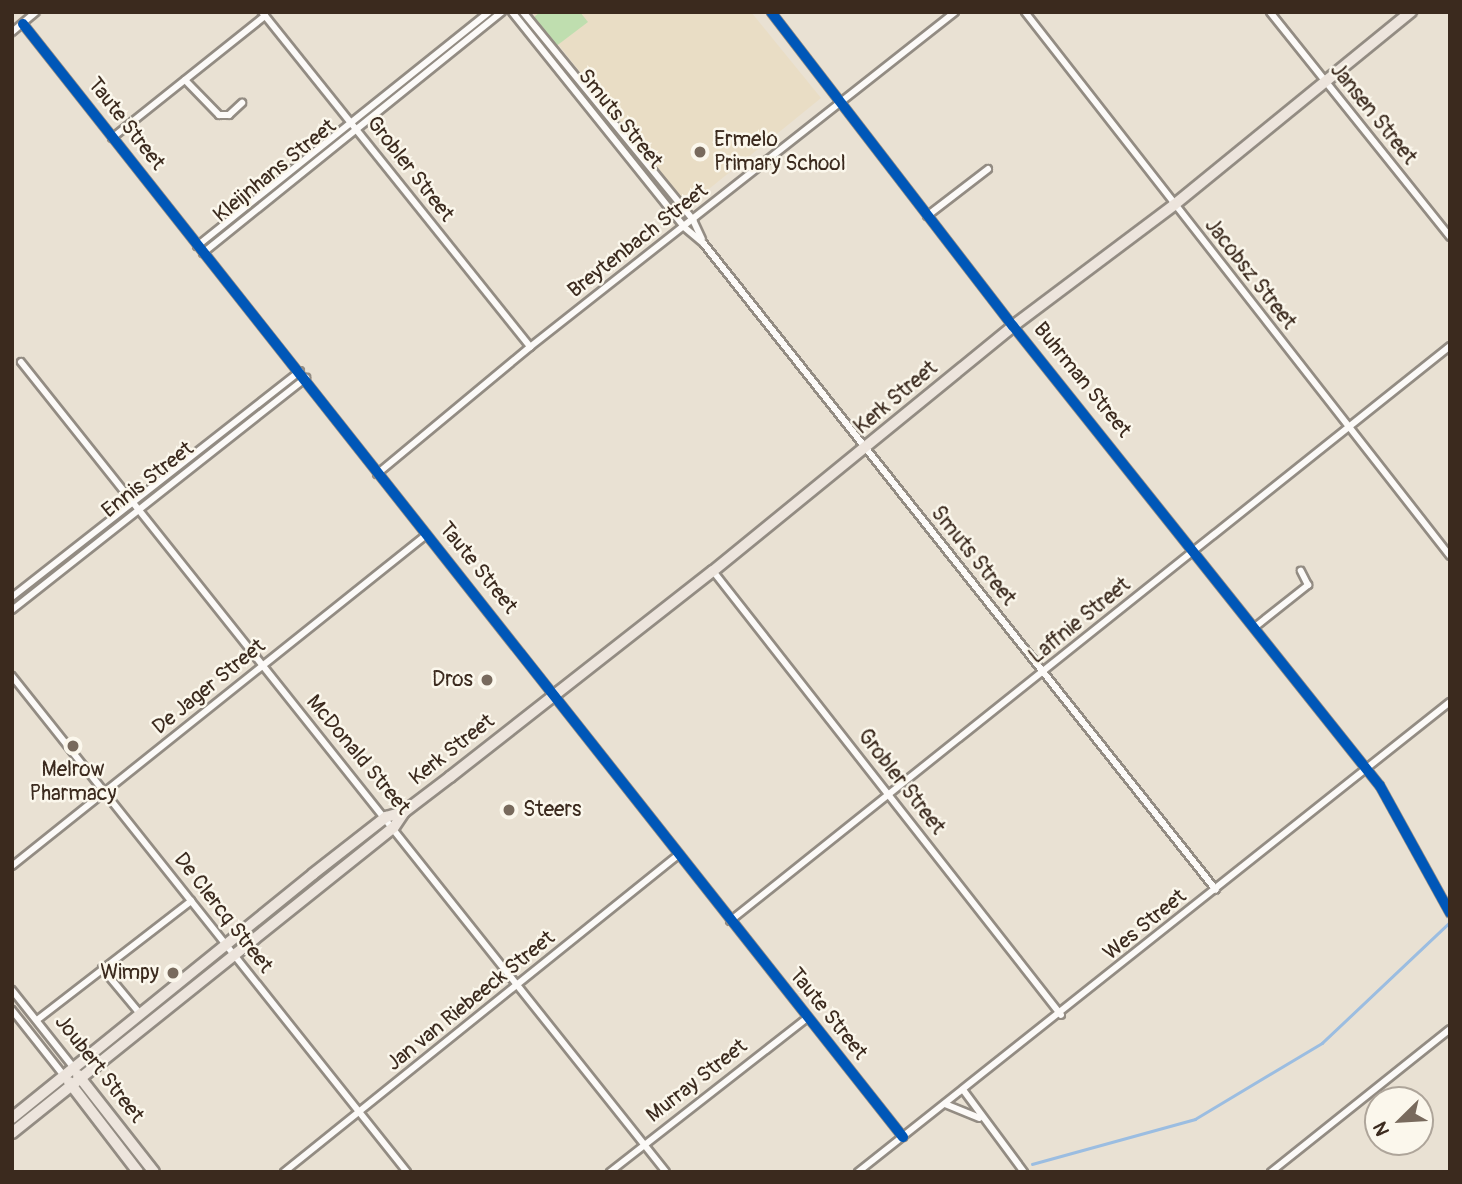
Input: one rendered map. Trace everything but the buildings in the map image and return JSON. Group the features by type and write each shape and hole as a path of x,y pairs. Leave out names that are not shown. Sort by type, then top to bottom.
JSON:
{"highway":[{"name":"Kerk Street","path":"12,1118 73,1078 235,956 394,827 404,812 713,571 1013,326 1174,205 1324,80 1411,12"},
{"name":"Kerk Street","path":"12,1133 141,1015 386,817 404,812"},
{"name":"Joubert Street","path":"73,1078 138,1172"},
{"name":"Joubert Street","path":"73,1078 154,1172"}],"street":[{"path":"12,32 36,12"},
{"name":"Kleijnhans Street","path":"203,253 489,12"},
{"name":"Kleijnhans Street","path":"197,246 502,12"},
{"name":"Smuts Street","path":"512,12 684,227 704,244 1216,890"},
{"name":"Smuts Street","path":"523,12 693,220 704,244"},
{"name":"Buhrman Street","path":"771,12 1013,326 1196,550 1380,786 1450,912"},
{"name":"Breytenbach Street","path":"377,474 530,347 955,12"},
{"name":"Jacobsz Street","path":"1025,12 1450,556"},
{"name":"Jansen Street","path":"1270,12 1450,237"},
{"path":"112,138 263,14"},
{"name":"Grobler Street","path":"263,14 530,347"},
{"name":"Taute Street","path":"23,24 197,246 306,378 377,474 555,695 806,1019 903,1137"},
{"path":"185,79 219,115 229,115 242,103"},
{"path":"927,216 988,169"},
{"name":"Laffnie Street","path":"730,921 890,797 1450,346"},
{"name":"McDonald Street","path":"21,362 262,667 520,985 666,1172"},
{"name":"Ennis Street","path":"12,597 300,371"},
{"name":"Ennis Street","path":"12,610 306,378"},
{"name":"De Jager Street","path":"12,866 426,535"},
{"name":"Grobler Street","path":"713,571 1061,1015"},
{"path":"1255,626 1308,585 1301,571"},
{"name":"De Clercq Street","path":"12,676 407,1172"},
{"name":"Wes Street","path":"858,1172 1061,1015 1450,702"},
{"name":"Jan van Riebeeck Street","path":"284,1172 520,985 678,855"},
{"path":"37,1020 191,901"},
{"path":"102,968 141,1015"},
{"name":"Joubert Street","path":"12,990 37,1020 73,1078"},
{"name":"Joubert Street","path":"12,1010 73,1078"},
{"name":"Murray Street","path":"610,1172 806,1019"},
{"path":"1271,1172 1450,1029"},
{"path":"964,1091 980,1119 1024,1172"},
{"path":"945,1104 980,1119"}],"shaded area":[{"name":"Ermelo Primary School","path":"532,12 751,12 821,98 688,206"}],"green space":[{"path":"540,12 580,12 588,22 555,47 533,18"}],"waterway":[{"path":"1032,1164 1195,1119 1322,1043 1450,922"}],"cycle path":[{"path":"771,12 1013,326 1380,786 1450,913"},
{"path":"23,24 903,1137"}],"place":[{"name":"Ermelo Primary School","path":"700,152"},
{"name":"Dros","path":"487,680"},
{"name":"Melrow Pharmacy","path":"73,746"},
{"name":"Steers","path":"509,810"},
{"name":"Wimpy","path":"173,973"}]}
